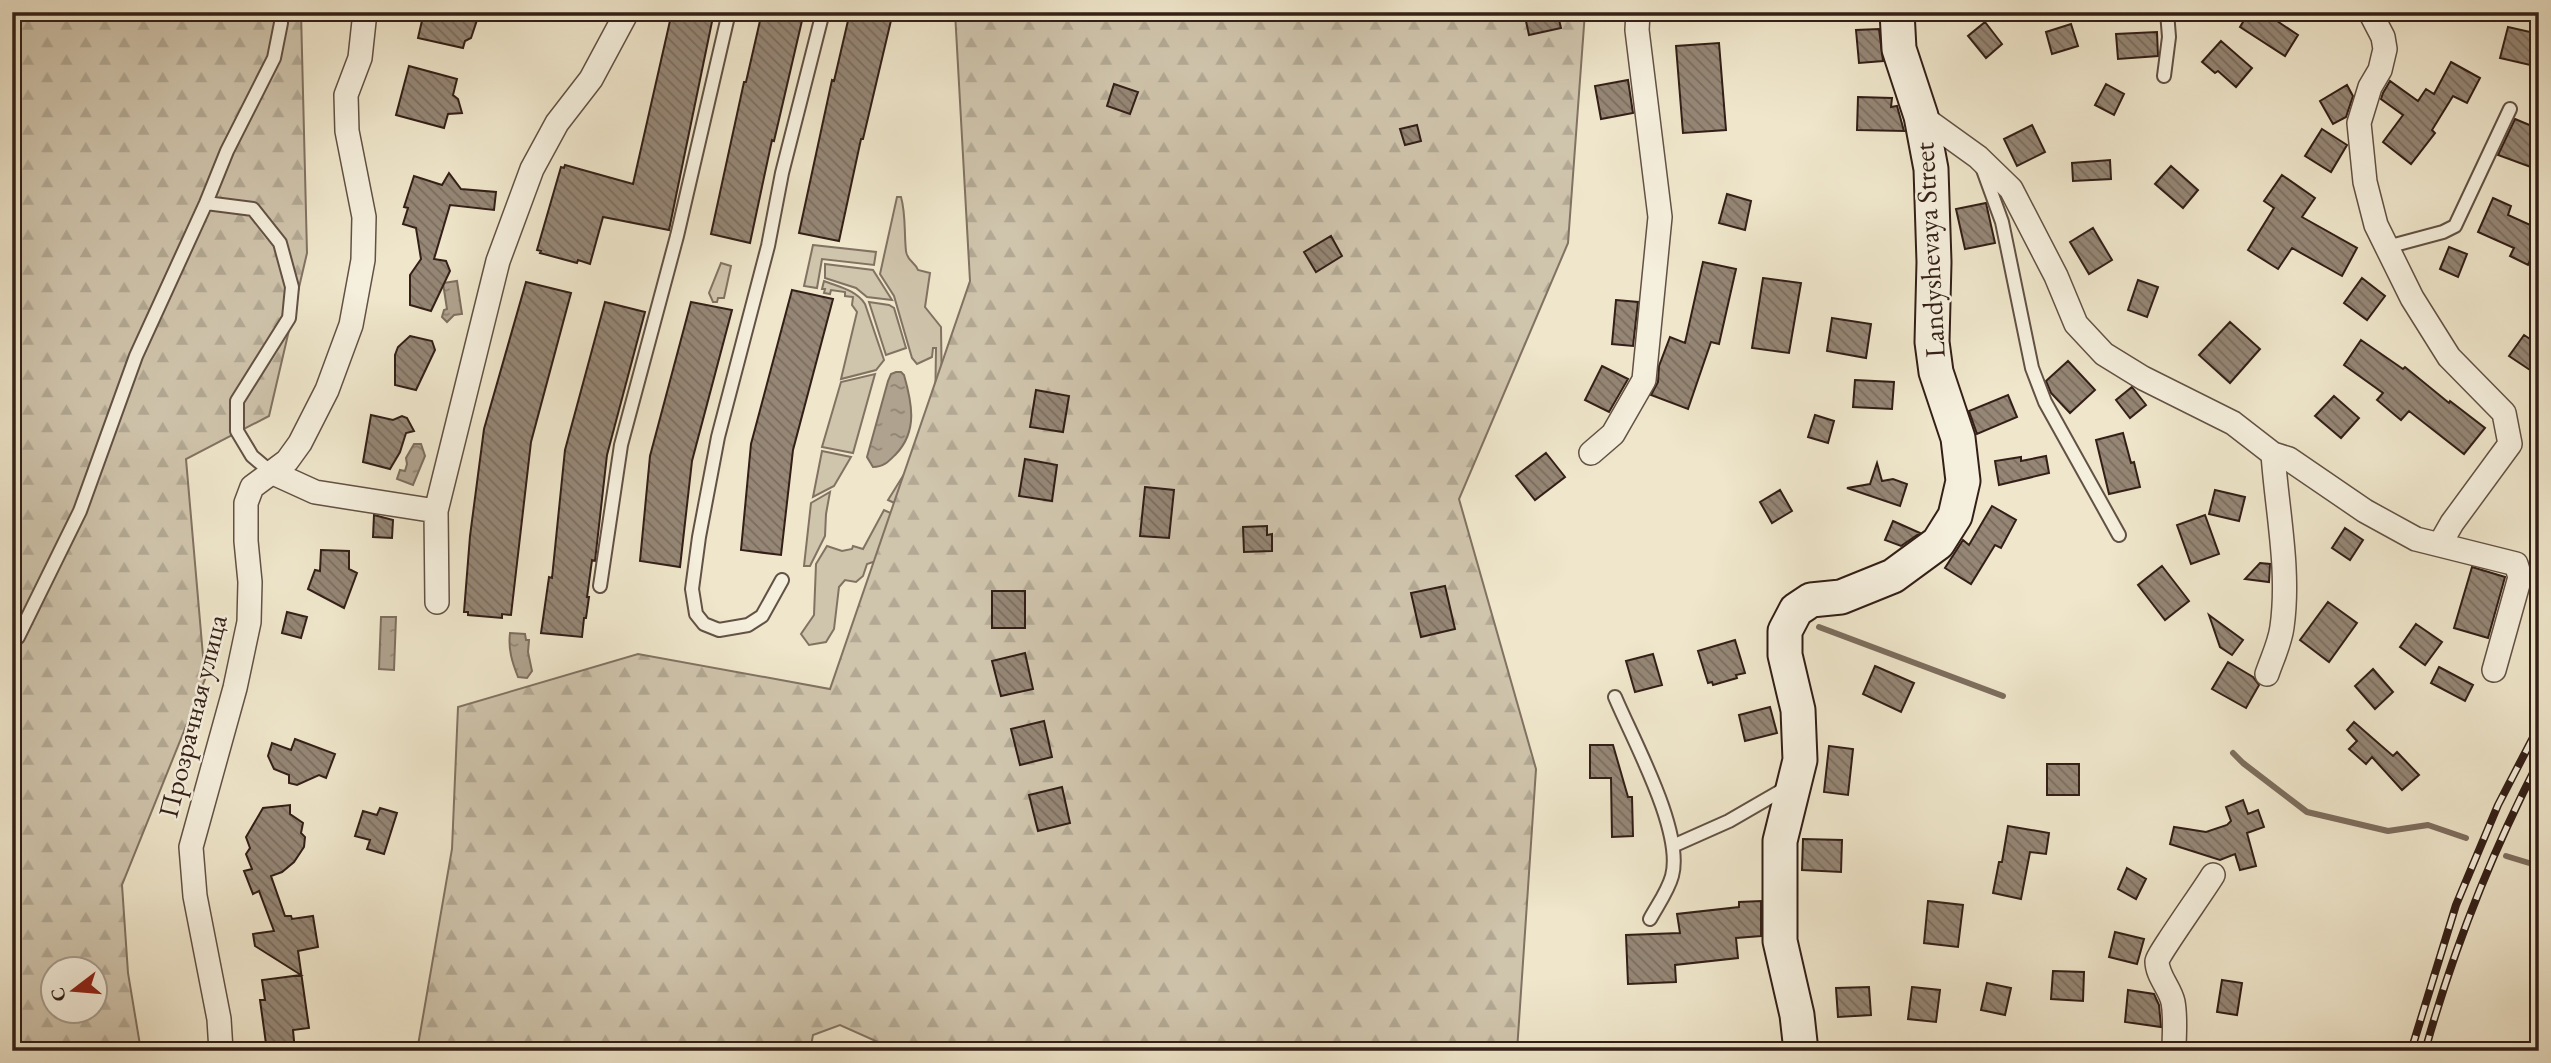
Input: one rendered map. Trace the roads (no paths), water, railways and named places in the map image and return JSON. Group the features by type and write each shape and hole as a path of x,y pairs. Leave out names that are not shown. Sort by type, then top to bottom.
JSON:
{"street":[{"name":"Прозрачная улица","path":"221,1051 219,1019 195,896 191,846 235,688 249,622 246,503 252,487 287,461 300,443 327,390 351,325 363,260 364,217 346,131 346,95 360,58 365,12"},
{"path":"437,603 436,511 498,261 531,169 556,123 591,79 626,12"},
{"path":"1591,453 1614,434 1644,380 1660,217 1637,30 1638,12"},
{"name":"Landyshevaya Street","path":"1801,1051 1797,1016 1780,941 1780,841 1800,760 1798,710 1785,655 1786,631 1796,610 1811,600 1841,597 1893,576 1938,543 1955,516 1963,481 1958,438 1936,372 1932,342 1934,262 1931,169 1921,116 1899,50 1896,12"},
{"path":"2370,12 2383,37 2385,49 2380,70 2370,87 2359,123 2365,182 2376,225 2412,298 2449,357 2504,413 2510,431 2510,444 2452,523 2440,544"},
{"path":"1921,116 1978,157 2011,189 2056,276 2076,324 2104,355 2143,378 2233,423 2273,454 2289,459 2365,511 2416,540 2516,564 2520,577 2494,670"},
{"path":"2267,674 2282,630 2284,611 2284,556 2273,454"},
{"path":"271,471 316,492 436,511"},
{"path":"2174,1051 2176,1022 2172,1000 2157,961 2159,953 2172,938 2213,875"}],"lane":[{"path":"12,642 18,637 40,595 80,512 136,356 227,151 274,58 281,23 280,12"},
{"path":"600,586 621,445 677,236 729,12"},
{"path":"782,580 762,616 748,625 719,630 704,624 696,614 692,589 718,437 768,246 782,173 823,12"},
{"path":"2164,76 2169,37 2167,12"},
{"path":"2387,247 2443,232 2455,226 2510,108"},
{"path":"1978,157 2002,222 2032,368 2045,402 2119,535"},
{"path":"206,203 253,209 280,243 292,287 289,318 237,401 237,431 252,456 271,471"},
{"path":"1615,697 1669,822 1675,845 1672,876 1650,919"},
{"path":"1675,845 1729,821 1795,783"}],"water":[{"path":"457,281 462,314 454,315 447,322 442,317 447,309 443,283"},
{"path":"896,372 904,375 911,406 908,436 889,461 873,467 867,457 888,381 891,374"},
{"path":"414,444 421,444 425,456 413,485 397,479 400,470 405,471 406,458"},
{"path":"381,617 396,617 394,670 379,669"},
{"path":"510,633 525,634 526,640 529,640 528,652 532,671 527,678 518,677 510,650"}],"waterway":[{"path":"1819,627 2003,696"},
{"path":"2233,753 2307,812 2388,831 2428,825 2466,838"},
{"path":"2506,856 2539,866"}],"railway":[{"path":"2411,1051 2456,905 2498,805 2539,726"},
{"path":"2425,1051 2474,903 2539,761"}]}
